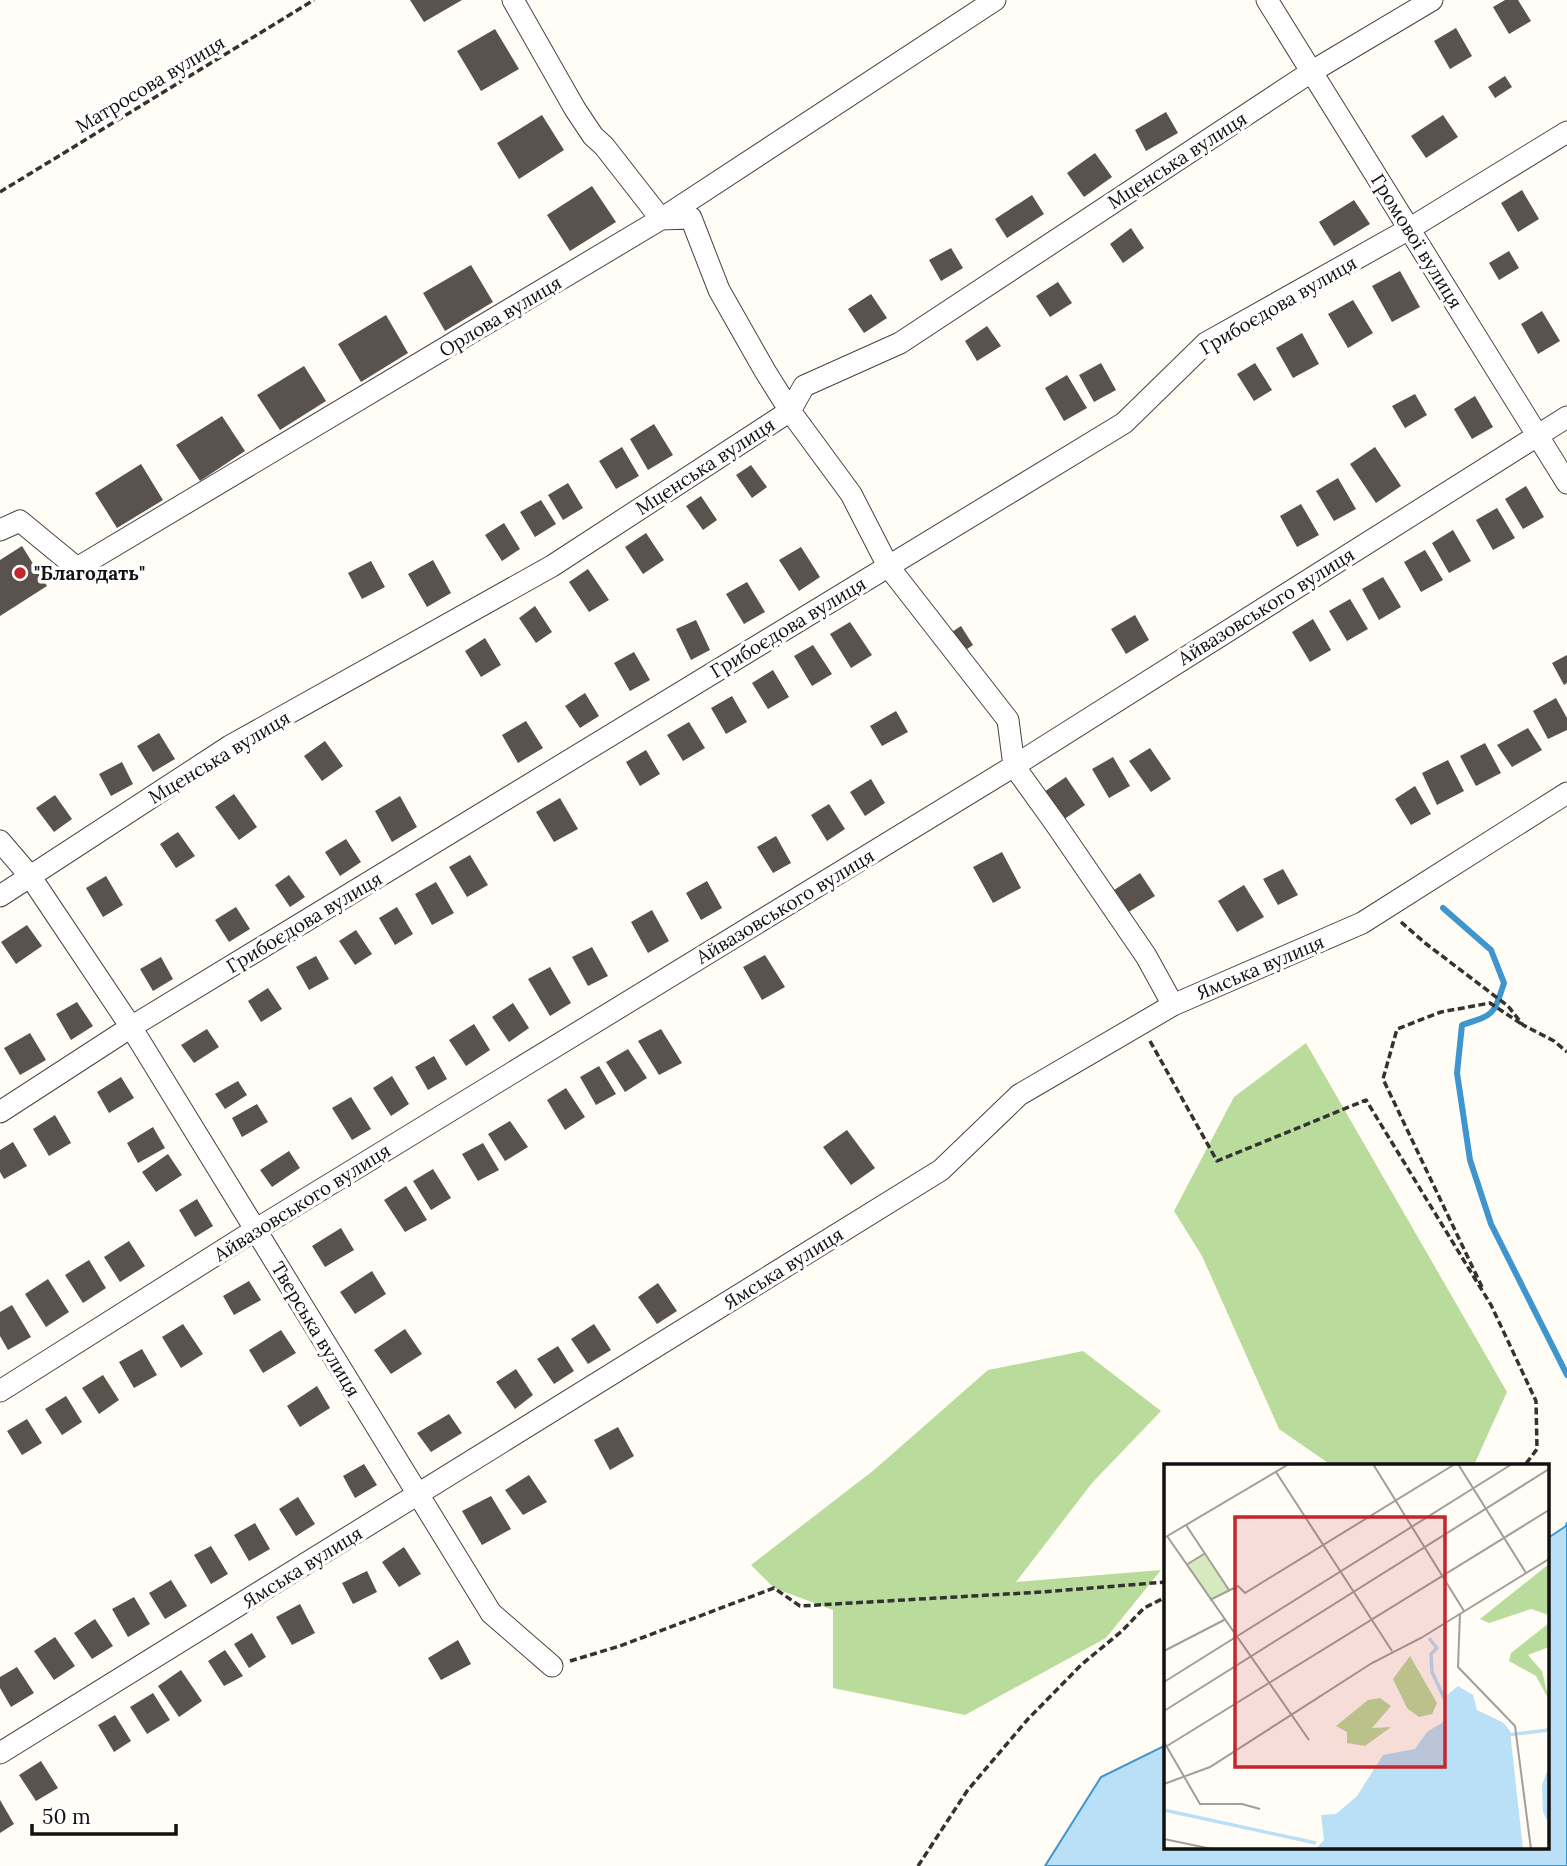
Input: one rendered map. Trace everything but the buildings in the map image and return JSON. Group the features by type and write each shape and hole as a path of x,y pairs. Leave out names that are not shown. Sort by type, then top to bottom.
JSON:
{"street":[{"path":"513,0 593,136 604,146 661,219 691,218 719,290 765,371 790,411 850,494 888,566 1008,720 1014,766 1146,956 1172,1005"},
{"name":"Орлова вулиця","path":"0,530 20,521 77,568 661,219 995,0"},
{"name":"Громової вулиця","path":"1267,0 1567,483"},
{"name":"Мценська вулиця","path":"0,895 230,746 552,566 790,411 804,386 910,337 1311,72 1432,0"},
{"name":"Грибоєдова вулиця","path":"0,1112 131,1027 1124,423 1206,343 1409,229 1567,132"},
{"name":"Айвазовського вулиця","path":"0,1391 255,1230 1014,766 1567,416"},
{"name":"Ямська вулиця","path":"0,1753 941,1170 1019,1095 1172,1005 1362,923 1567,793"},
{"name":"Тверська вулиця","path":"0,841 30,876 131,1027 491,1613 552,1666"}],"path":[{"name":"Матросова вулиця","path":"0,192 314,0"},
{"path":"1386,909 1424,943 1508,1006 1523,1025"},
{"path":"1526,1464 1537,1449 1536,1401 1383,1079 1397,1029 1441,1012 1490,1003 1554,1041 1567,1052"},
{"path":"1141,1024 1217,1161 1366,1100 1490,1305"},
{"path":"552,1666 620,1646 774,1588 800,1606 1164,1582"},
{"path":"918,1866 967,1791 1028,1719 1082,1665 1122,1632 1144,1608 1164,1598"}],"green space":[{"path":"1306,1043 1507,1392 1474,1464 1330,1464 1279,1429 1202,1256 1174,1211 1234,1097"},
{"path":"1083,1351 1161,1411 1092,1483 1016,1582 1161,1570 1106,1638 965,1715 833,1688 833,1610 774,1588 751,1565 874,1470 988,1370"}],"water":[{"path":"1567,1522 1567,1866 1045,1866 1101,1777 1164,1746 1164,1848 1550,1848 1550,1537 1566,1526"}],"waterway":[{"path":"1443,908 1491,950 1504,983 1495,1008 1487,1016 1462,1025 1457,1073 1470,1160 1491,1224 1567,1375"}],"place":[{"name":"\"Благодать\"","path":"20,573"}]}
